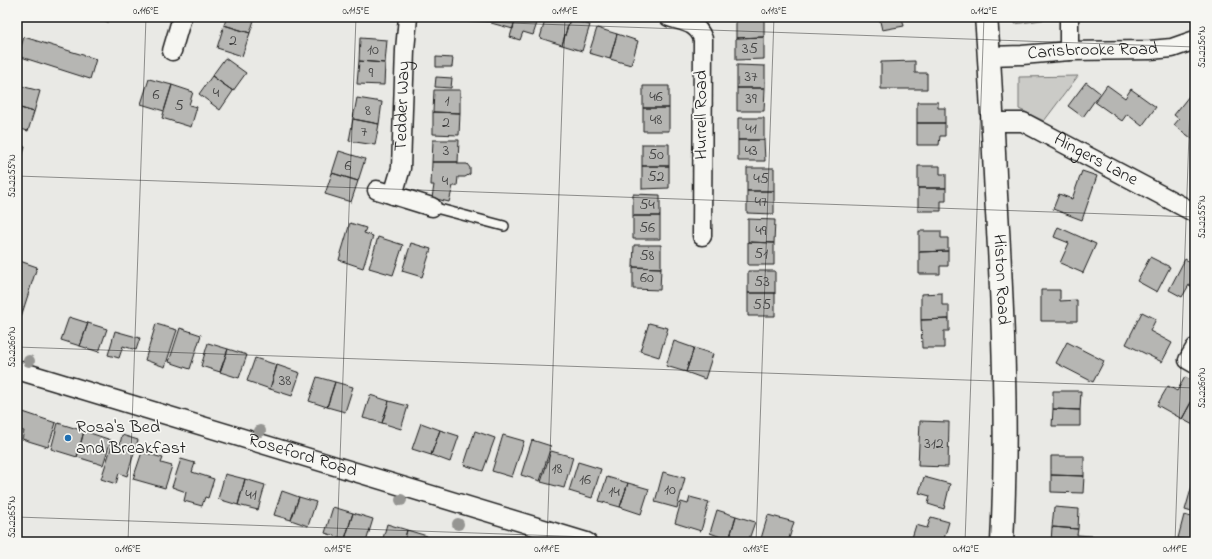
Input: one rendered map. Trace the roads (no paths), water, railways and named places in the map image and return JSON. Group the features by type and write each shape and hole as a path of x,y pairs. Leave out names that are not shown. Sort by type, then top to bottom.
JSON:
{"main road":[{"name":"Histon Road","path":"986,17 1000,260 1003,352 1005,480 1002,542"}],"street":[{"path":"172,51 182,17"},
{"name":"Tedder Way","path":"408,17 405,50 401,168 385,192 432,207"},
{"name":"Hurrell Road","path":"668,17 693,24 700,31 703,39 702,236"},
{"path":"1069,17 1069,51"},
{"name":"Carisbrooke Road","path":"989,56 1069,51 1150,50 1172,48 1195,40"},
{"name":"Aingers Lane","path":"992,122 1023,122 1195,213"},
{"path":"1195,348 1188,360 1195,364"},
{"name":"Roseford Road","path":"17,370 587,542"}],"lane":[{"path":"432,207 504,226"}],"place":[{"name":"Rosa's Bed and Breakfast","path":"68,438"}]}
